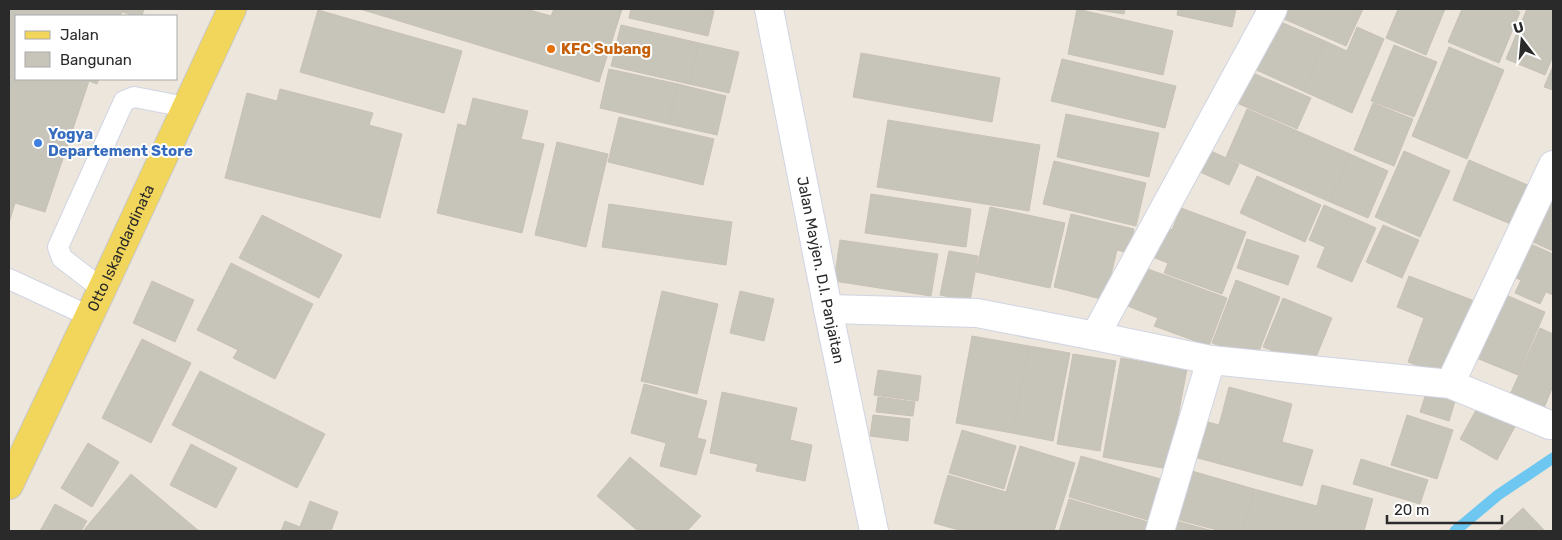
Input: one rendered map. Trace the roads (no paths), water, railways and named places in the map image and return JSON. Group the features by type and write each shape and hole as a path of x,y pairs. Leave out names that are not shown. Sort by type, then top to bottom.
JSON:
{"main road":[{"name":"Otto Iskandardinata","path":"9,485 232,9"}],"street":[{"name":"Jalan Mayjen. D.I. Panjaitan","path":"769,9 874,531"},
{"path":"1095,336 1273,9"},
{"path":"1450,384 1553,165"},
{"path":"828,309 977,313 1211,360 1450,384 1551,425"},
{"path":"1160,531 1211,360"}],"lane":[{"path":"102,289 62,258 58,247 124,101 134,97 186,107"},
{"path":"9,279 89,316"}],"waterway":[{"path":"1455,531 1498,495 1553,458"}],"place":[{"name":"KFC Subang","path":"551,49"},
{"name":"Yogya Departement Store","path":"38,143"}]}
